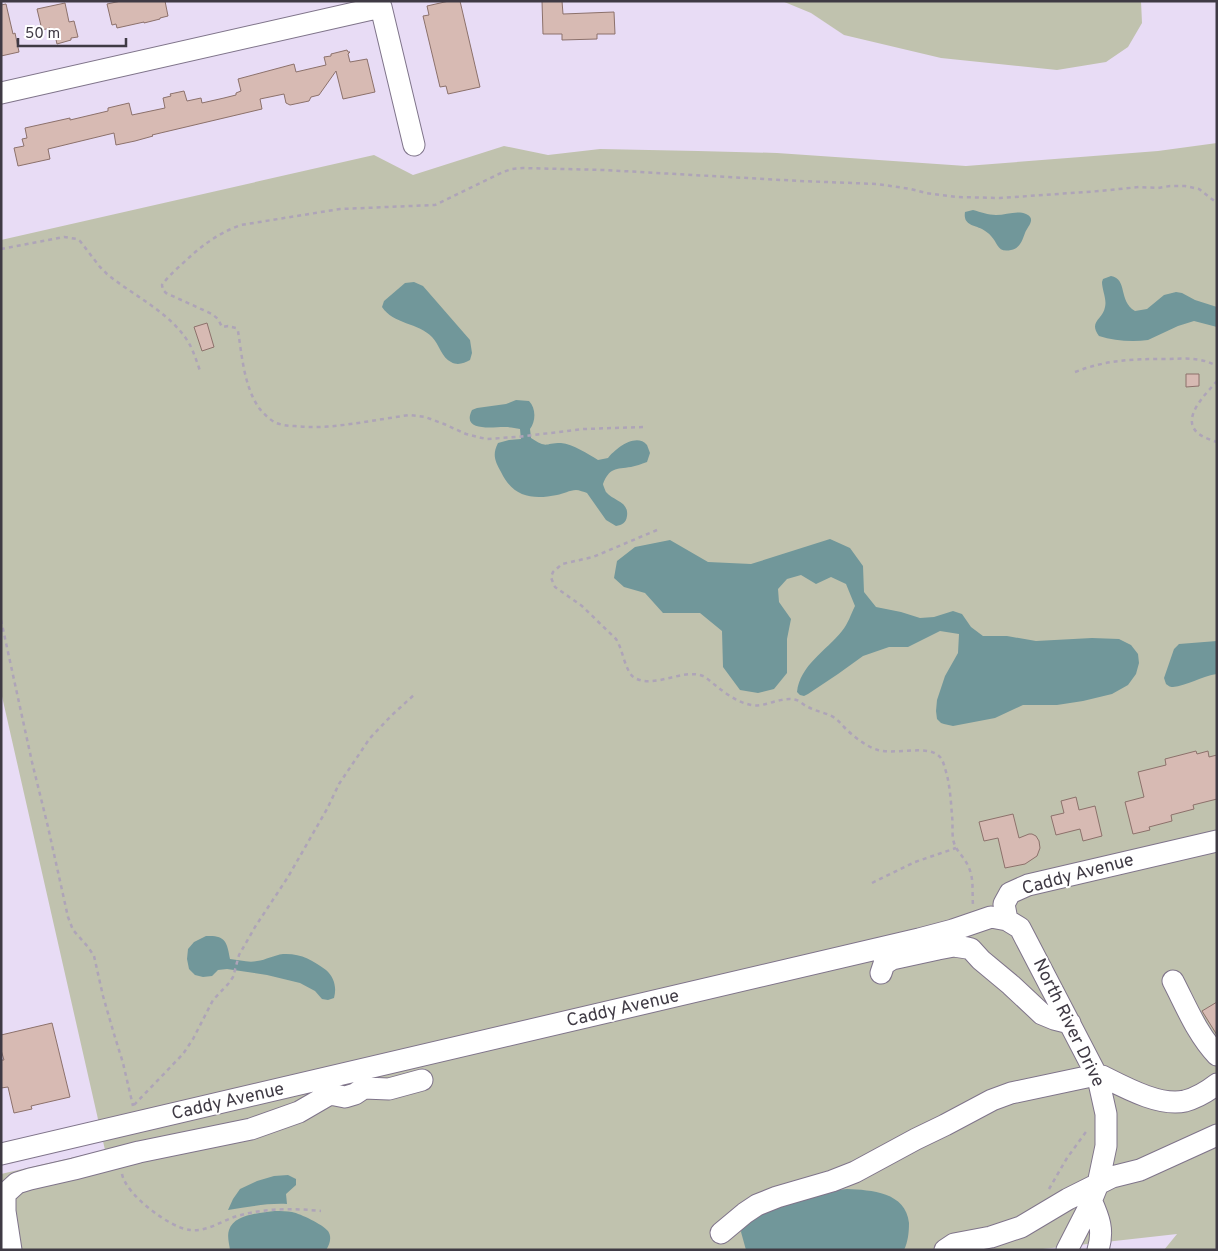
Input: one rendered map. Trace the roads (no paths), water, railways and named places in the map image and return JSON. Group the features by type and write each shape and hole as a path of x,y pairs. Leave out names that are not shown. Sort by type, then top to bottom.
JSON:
{"street":[{"path":"1,93 381,7 414,145"},
{"name":"Caddy Avenue","path":"1,1154 135,1115 246,1098 909,941 991,918 1007,920 1004,904 1010,893 1028,885 1217,841"},
{"name":"North River Drive","path":"1007,920 1020,928 1070,1023 1096,1075 1106,1114 1106,1146 1095,1192 1067,1250"},
{"path":"881,972 884,964 892,959 938,948 954,946 972,949 981,960 1042,1014 1048,1018 1070,1023"},
{"path":"1172,981 1208,1046 1217,1055"},
{"path":"721,1234 757,1205 855,1172 916,1138 992,1100 1011,1093 1096,1075 1154,1098 1172,1102 1184,1101 1195,1097 1217,1084"},
{"path":"11,1250 5,1212 5,1194 17,1183 139,1152 251,1129 299,1112 330,1094 345,1097 355,1094 364,1088 389,1089 422,1080"},
{"path":"246,1098 251,1129"},
{"path":"945,1250 954,1244 991,1237 1021,1227 1068,1198 1095,1192 1112,1177 1140,1170 1217,1135"},
{"path":"1095,1192 1101,1224 1098,1250"}]}
